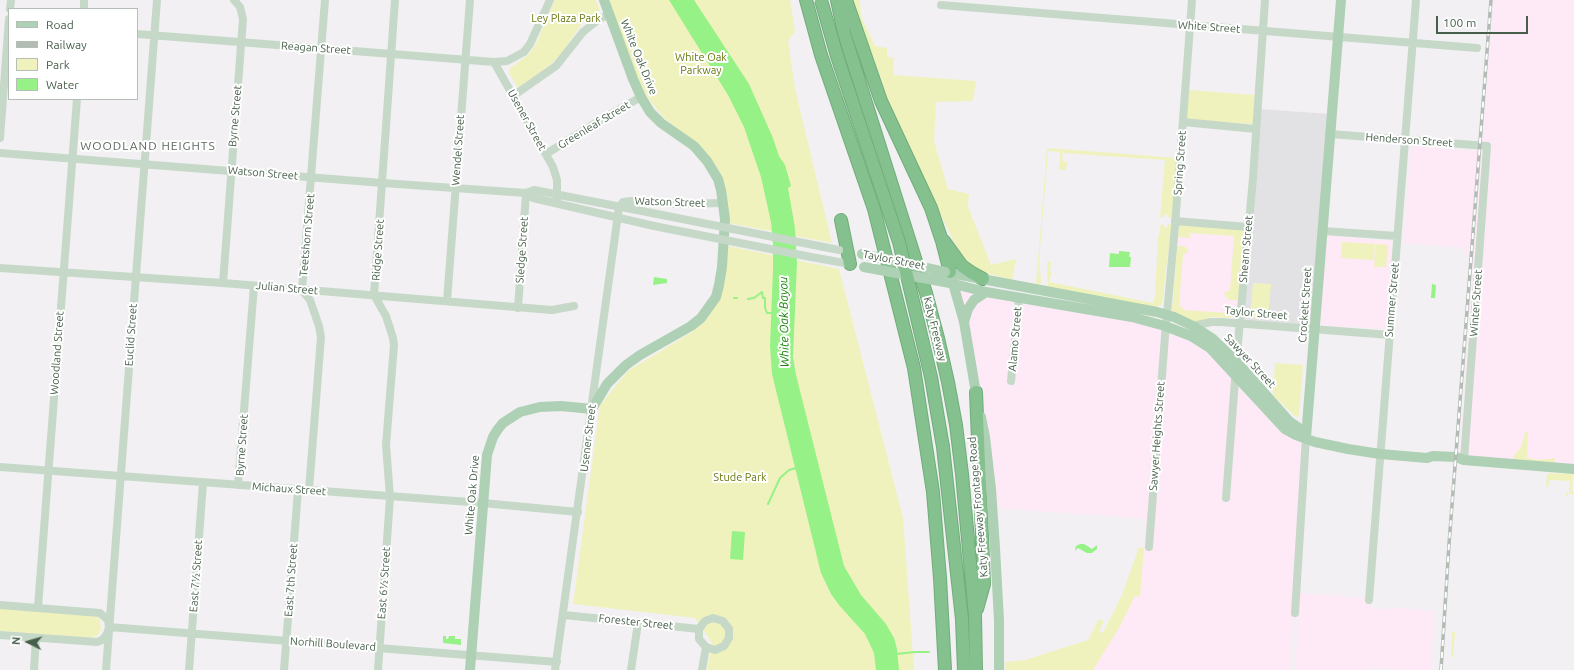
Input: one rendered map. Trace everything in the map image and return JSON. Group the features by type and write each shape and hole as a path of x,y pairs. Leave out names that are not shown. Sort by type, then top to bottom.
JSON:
{"highway":[{"path":"806,0 821,55 874,209 914,368 933,492 943,619 945,670"},
{"path":"821,0 837,56 899,242 931,377 943,447 956,563 964,670"},
{"name":"Katy Freeway","path":"836,0 844,33 912,247 938,338 956,425 962,474 975,617 976,670"},
{"path":"846,0 881,101 931,208 940,236 950,278"},
{"path":"841,220 845,263"},
{"path":"940,236 962,266 983,279"},
{"path":"975,617 984,584 976,392"},
{"path":"959,619 959,670"}],"main road":[{"name":"White Oak Drive","path":"470,670 479,503 487,455 493,437 504,423 520,412 540,407 561,406 592,409 607,384 626,365 640,355 691,326 701,318 716,297 722,267 725,219 722,190 718,179 707,161 694,146 650,112 641,97 604,0"},
{"name":"Crockett Street","path":"1306,437 1341,0"},
{"name":"Taylor Street","path":"843,250 950,278 986,292 1132,317 1166,326"},
{"name":"Taylor Street","path":"845,263 950,278 983,279 1167,315"},
{"name":"Katy Freeway Frontage Road","path":"950,278 964,322 985,437 991,489 999,620 999,670"},
{"path":"964,322 968,309 974,300 986,292"},
{"path":"1087,310 1088,299"},
{"name":"Sawyer Street","path":"1167,315 1193,326 1213,339 1236,361 1289,421 1302,430 1306,437"},
{"name":"Sawyer Street","path":"1166,326 1191,336 1210,348 1285,429 1315,442 1380,454 1427,458 1433,456 1456,457 1464,460 1574,469"}],"street":[{"name":"Euclid Street","path":"106,670 157,0"},
{"name":"Byrne Street","path":"222,283 241,42 242,14 240,7 234,0"},
{"name":"Teetshorn Street","path":"309,490 321,337 319,326 310,300 302,290 325,0"},
{"name":"Ridge Street","path":"390,496 386,445 393,338 386,316 374,295 395,0"},
{"name":"Wendel Street","path":"447,301 470,0"},
{"name":"Reagan Street","path":"138,34 465,60 494,62 507,61 524,52 530,44 550,0"},
{"name":"Spring Street","path":"1166,326 1176,221 1192,0"},
{"name":"Shearn Street","path":"1226,498 1265,0"},
{"name":"Summer Street","path":"1369,600 1416,0"},
{"name":"White Street","path":"941,5 974,4 1190,25 1477,48"},
{"path":"513,96 556,66 583,32 598,20 609,14"},
{"path":"0,138 8,38"},
{"name":"Usener Street","path":"494,62 546,154 557,180 557,203"},
{"name":"Greenleaf Street","path":"546,154 602,119 641,97"},
{"name":"Woodland Street","path":"38,607 76,100"},
{"path":"1183,122 1256,129"},
{"name":"Henderson Street","path":"1330,134 1487,146"},
{"name":"Winter Street","path":"1464,460 1487,146"},
{"name":"Watson Street","path":"0,153 526,193 534,190 619,207 623,202 630,201 679,204 723,203"},
{"name":"Watson Street","path":"526,193 533,198 618,217"},
{"name":"Sledge Street","path":"518,308 526,193"},
{"name":"Usener Street","path":"556,666 619,207"},
{"name":"Taylor Street","path":"619,207 843,250"},
{"name":"Taylor Street","path":"618,217 746,245 845,263"},
{"path":"1176,221 1248,227"},
{"path":"1323,231 1398,236"},
{"name":"Julian Street","path":"0,268 63,273 136,276 518,308 552,310 574,306"},
{"name":"Byrne Street","path":"238,485 254,286"},
{"name":"Alamo Street","path":"1011,381 1019,298"},
{"name":"Taylor Street","path":"1193,326 1211,322 1390,335"},
{"name":"Sawyer Heights Street","path":"1149,547 1166,326"},
{"path":"595,381 607,384"},
{"name":"Crockett Street","path":"1295,613 1306,437"},
{"name":"Michaux Street","path":"0,467 390,496 578,512"},
{"name":"East 7½ Street","path":"189,670 203,483"},
{"name":"East 7th Street","path":"284,670 298,490"},
{"name":"East 6½ Street","path":"378,670 390,496"},
{"path":"0,604 100,613 108,620 109,627 107,634 102,640 97,642 0,635"},
{"name":"Forester Street","path":"564,614 699,629"},
{"path":"713,618 723,620 729,628 729,638 724,646 715,650 706,647 699,639 699,629 705,621 713,618"},
{"path":"631,670 638,623"},
{"name":"Norhill Boulevard","path":"109,627 471,655 556,666"},
{"path":"34,670 36,638"},
{"path":"702,670 706,647"}],"shaded area":[{"path":"1494,0 1574,0 1574,469 1459,460 1473,272 1463,248 1403,243 1411,146 1481,151"},
{"path":"1260,109 1330,114 1314,328 1241,322"},
{"path":"1179,223 1245,229 1239,298 1234,316 1232,318 1212,317 1205,319 1172,311"},
{"path":"1327,235 1392,241 1386,329 1320,325"},
{"path":"956,281 1154,318 1212,347 1305,440 1290,670 1083,670 1131,592 1144,548 1146,519 996,508 990,442 973,345"},
{"path":"1300,593 1372,598 1372,608 1391,609 1392,607 1434,611 1431,670 1373,668 1371,670 1295,670"}],"green space":[{"name":"Ley Plaza Park","path":"555,0 596,0 600,10 583,22 559,57 540,73 518,88 509,73 510,68 528,55 535,46"},
{"name":"White Oak Parkway","path":"609,0 790,0 795,32 788,40 795,89 832,243 729,223 724,188 716,166 697,144 663,117 641,88"},
{"path":"849,0 860,0 861,16 875,46 887,48 887,57 894,58 893,75 976,81 972,101 936,102 934,141 948,189 969,194 968,207 991,265 1016,259 1012,280 975,270 964,262 887,106"},
{"path":"1189,90 1255,95 1253,124 1186,120"},
{"path":"1047,148 1177,158 1173,218 1168,217 1168,214 1160,217 1165,160 1062,153 1063,162 1067,162 1066,170 1059,170 1060,152 1048,151 1039,261 1041,280 1040,287 1036,286"},
{"path":"1179,223 1245,229 1239,300 1229,300 1224,293 1230,290 1234,236 1189,233 1191,238 1178,237"},
{"path":"1163,224 1165,228 1167,228 1168,224 1172,225 1163,301 1161,305 1153,308 1048,288 1047,261 1051,262 1050,272 1052,272 1049,282 1153,303 1155,296 1158,236 1160,226"},
{"path":"1342,242 1375,244 1374,260 1341,258"},
{"path":"1376,244 1388,245 1386,267 1374,267"},
{"name":"Stude Park","path":"728,246 839,269 903,518 914,670 707,670 712,643 695,618 573,604 600,405 628,371 692,332 709,316"},
{"path":"1177,246 1184,246 1188,249 1188,252 1183,255 1180,306 1184,310 1228,313 1226,307 1236,308 1234,316 1229,318 1212,317 1193,323 1172,311"},
{"path":"1253,283 1271,284 1268,319 1254,318 1254,316 1250,316"},
{"path":"1275,363 1303,365 1299,416 1296,417 1273,395"},
{"path":"1525,432 1528,432 1527,458 1539,460 1555,458 1554,463 1515,460 1513,457 1521,447"},
{"path":"1547,473 1573,474 1572,492 1574,492 1574,494 1568,494 1568,496 1566,496 1566,493 1569,493 1570,481 1550,480 1548,487 1546,487"},
{"path":"1139,547 1144,548 1140,597 1135,596 1120,626 1093,670 1005,670 1005,662 1025,660 1088,640 1099,619 1104,621 1099,631 1103,633 1122,595"},
{"path":"0,608 97,616 100,620 101,629 98,635 91,638 0,631"},
{"path":"1452,632 1455,632 1453,659 1451,653"}],"water":[{"name":"White Oak Bayou","path":"669,0 694,0 749,84 773,138 779,156 785,165 791,186 788,188 795,228 797,262 793,357 796,375 844,566 861,595 886,624 894,638 897,649 899,670 876,670 874,653 865,634 831,594 821,573 772,374 770,346 773,245 771,222 761,177 744,127 728,95"},
{"path":"1119,251 1130,252 1130,267 1109,267 1110,253 1119,254"},
{"path":"654,277 667,279 667,283 653,285"},
{"path":"1432,284 1436,285 1435,298 1431,298"},
{"path":"732,531 745,532 743,560 730,559"},
{"path":"1084,544 1092,549 1097,545 1097,549 1092,553 1087,553 1078,548 1075,551 1076,546"},
{"path":"443,636 446,636 446,639 448,639 449,636 455,636 455,639 461,639 461,645 443,643"}],"waterway":[{"name":"White Oak Bayou","path":"748,299 754,298 762,292 763,298 765,298 765,308 767,313 774,313"},
{"path":"768,504 780,478 789,470 796,468"},
{"path":"896,654 929,652"}],"railway":[{"path":"1441,670 1449,544 1491,0"}],"district":[{"name":"WOODLAND HEIGHTS","path":"148,146"}]}
